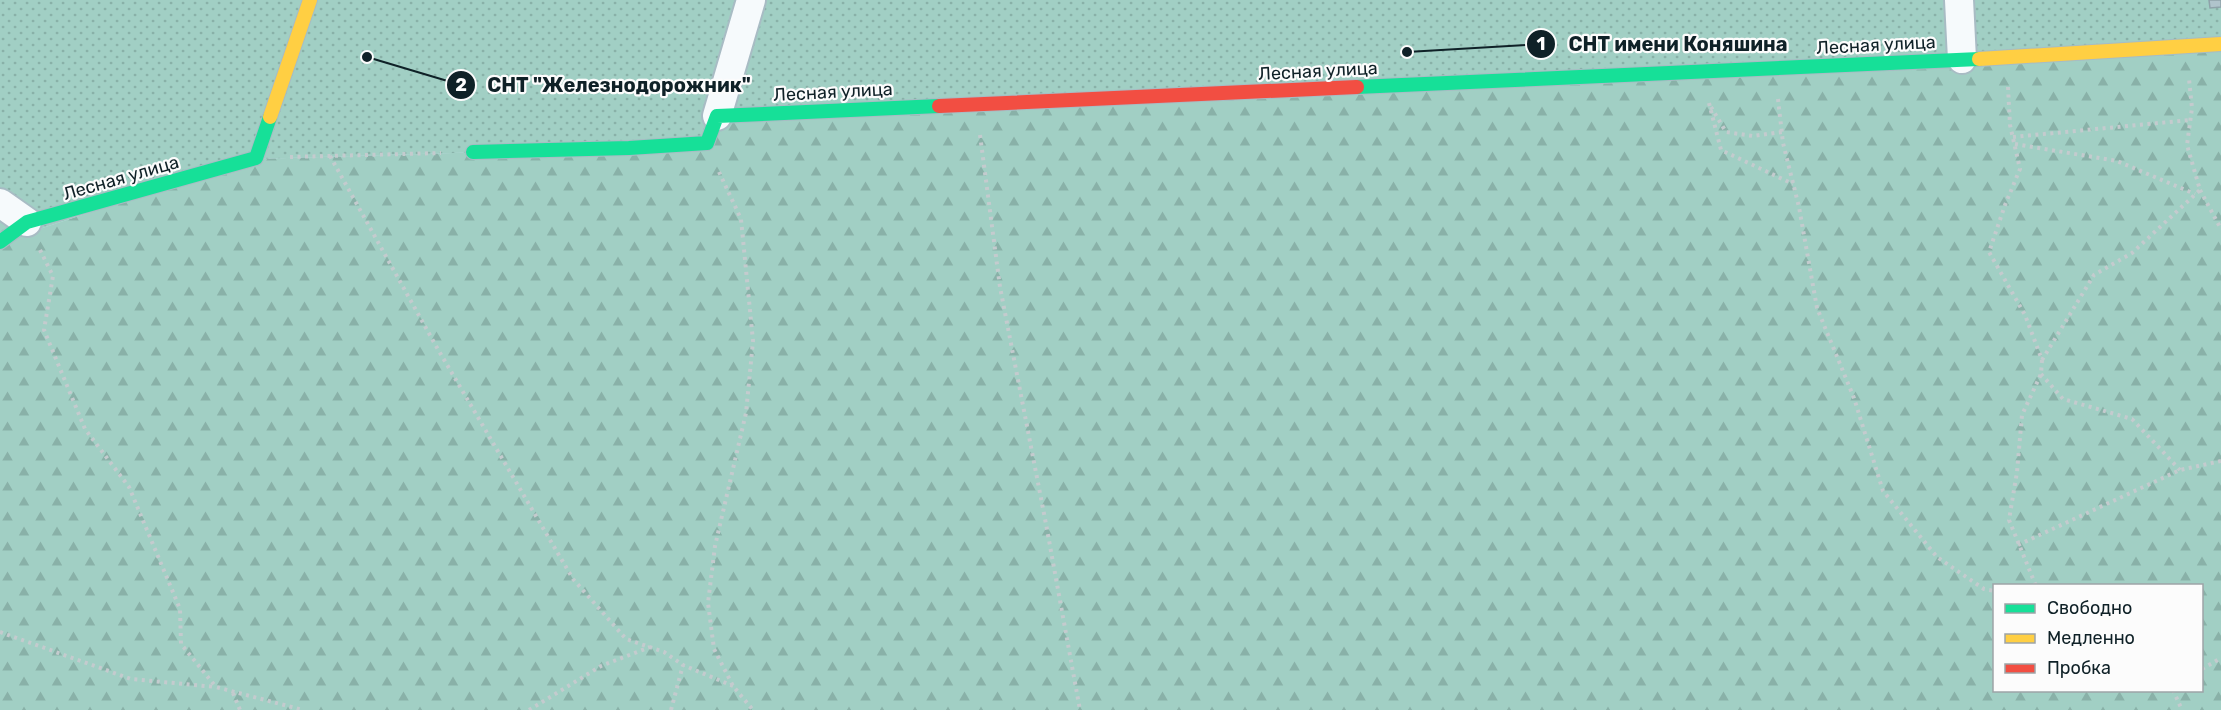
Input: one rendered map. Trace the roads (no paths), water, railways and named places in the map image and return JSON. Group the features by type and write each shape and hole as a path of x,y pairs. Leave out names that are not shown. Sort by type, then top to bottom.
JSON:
{"street":[{"name":"Лесная улица","path":"0,242 27,222 256,158 310,0"},
{"path":"472,152 629,148 707,143 751,0"},
{"path":"1959,0 1962,59"},
{"name":"Лесная улица","path":"717,116 2006,57 2221,44"},
{"path":"0,203 27,222"}],"place":[{"name":"СНТ имени Коняшина","path":"1407,52"},
{"name":"СНТ \"Железнодорожник\"","path":"367,57"}]}
